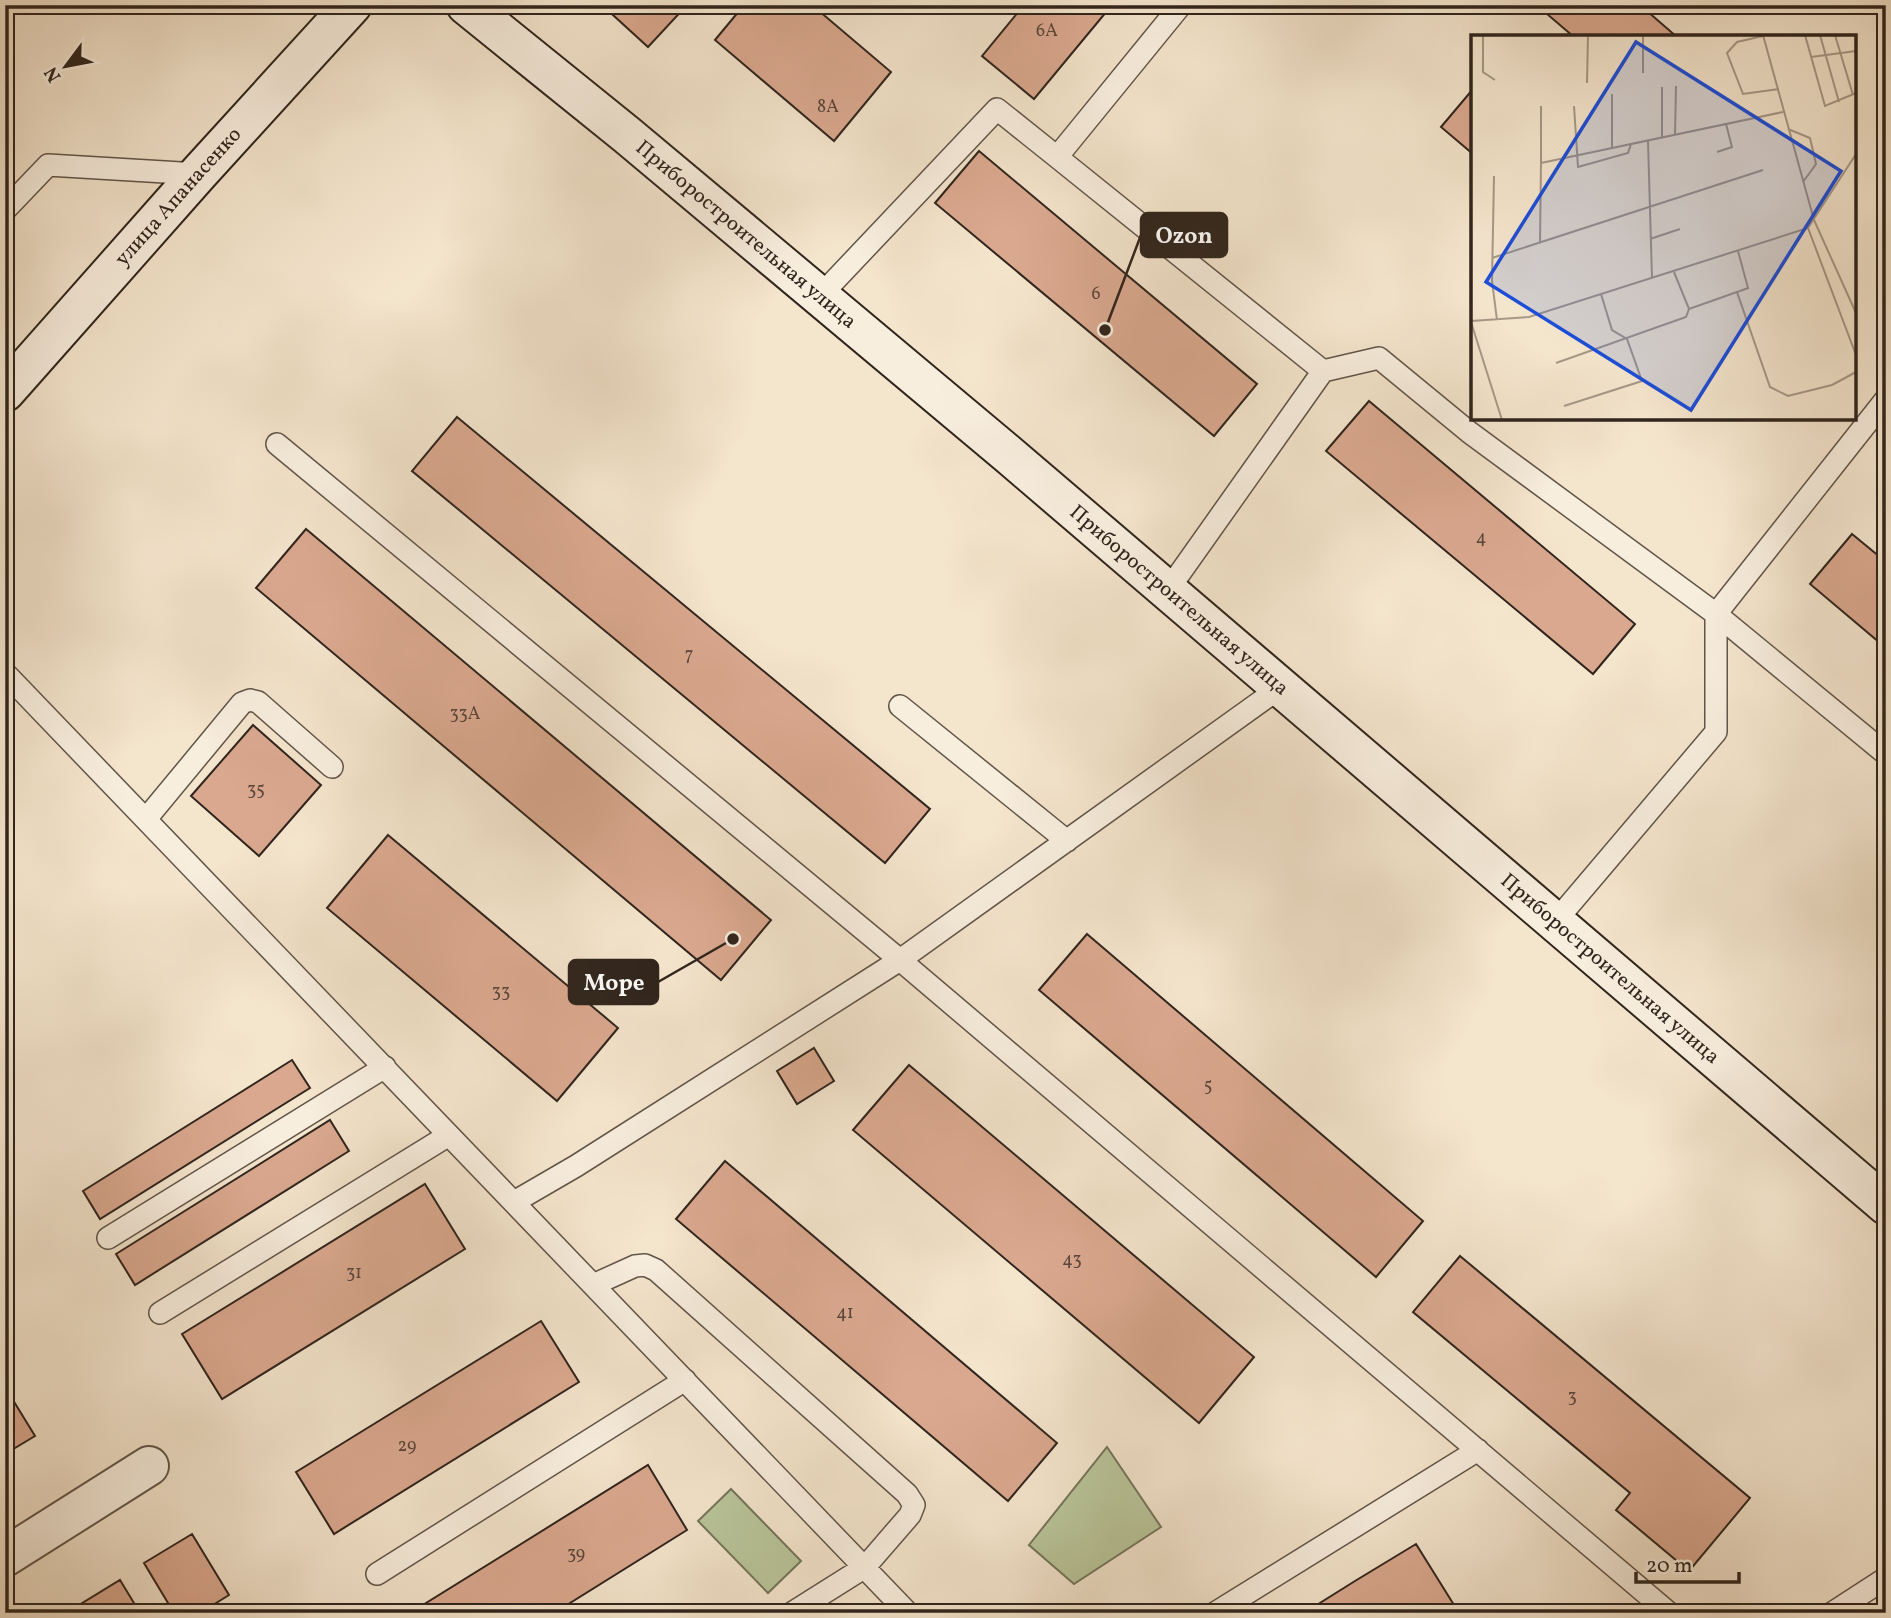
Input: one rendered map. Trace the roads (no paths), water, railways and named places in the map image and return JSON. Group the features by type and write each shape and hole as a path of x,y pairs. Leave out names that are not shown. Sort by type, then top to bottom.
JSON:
{"main road":[{"name":"улица Апанасенко","path":"5,392 352,5"},
{"name":"Приборостроительная улица","path":"466,5 607,118 1168,590 1886,1205"},
{"path":"5,1557 149,1466"}],"lane":[{"path":"1057,157 1181,5"},
{"path":"820,296 997,109 1323,371"},
{"path":"5,210 48,165 198,174"},
{"path":"1168,590 1323,371 1379,358 1469,432 1716,614 1886,754"},
{"path":"1554,923 1716,732 1716,614 1886,399"},
{"path":"277,444 900,960 1669,1613"},
{"path":"5,673 908,1613"},
{"path":"514,1202 576,1166 900,960 1282,687"},
{"path":"146,819 242,703 250,700 258,702 332,767"},
{"path":"900,706 1067,841"},
{"path":"108,1238 385,1067"},
{"path":"160,1313 449,1135"},
{"path":"593,1285 635,1266 645,1265 656,1270 907,1494 914,1505 910,1515 865,1567 792,1613"},
{"path":"377,1574 685,1380"},
{"path":"1215,1613 1478,1450"},
{"path":"1832,1613 1886,1578"}],"place":[{"name":"Ozon","path":"1105,330"},
{"name":"Море","path":"733,939"}]}
